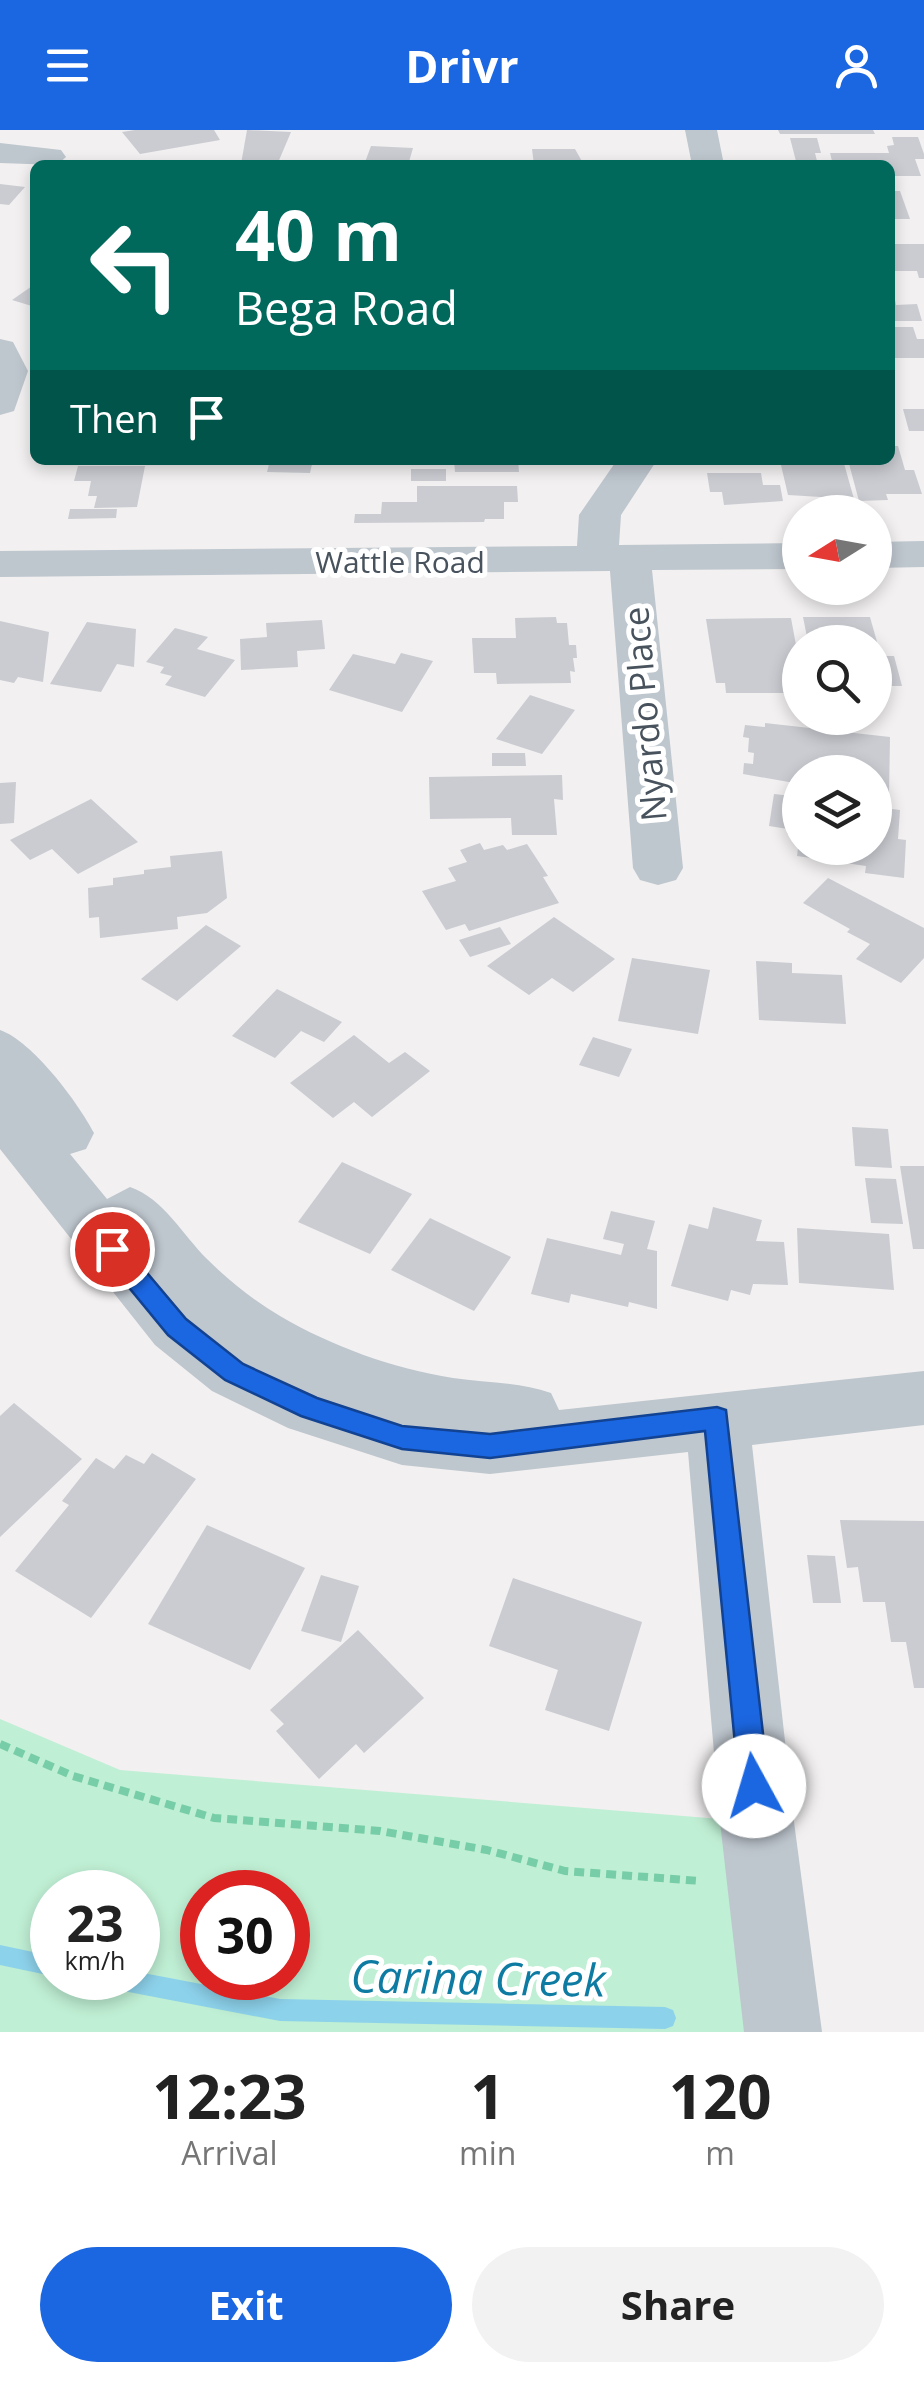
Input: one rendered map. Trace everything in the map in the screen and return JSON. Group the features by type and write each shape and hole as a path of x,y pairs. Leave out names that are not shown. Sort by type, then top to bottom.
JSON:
{"street":[{"path":"700,130 707,160"},
{"path":"0,153 50,156"},
{"path":"0,350 9,370 0,403"},
{"name":"Nyardo Place","path":"634,465 600,515 614,559 658,868"},
{"path":"892,555 924,554"},
{"name":"Wattle Road","path":"0,564 782,556"},
{"path":"0,1052 173,1264 223,1310 268,1339 366,1385 482,1409 717,1418"},
{"path":"0,1109 177,1327 234,1372 310,1408 402,1437 490,1446 924,1398"},
{"path":"717,1418 765,1886 784,2032"}],"path":[{"path":"0,1744 73,1776 214,1818 380,1832 487,1850 565,1871 765,1886"}],"green space":[{"path":"0,1719 120,1770 757,1822 783,2032 0,2032"}],"building":[{"path":"214,130 220,140 140,154 122,132"},
{"path":"247,130 291,132 279,160 242,160"},
{"path":"778,130 873,130 875,134 780,134"},
{"path":"892,137 918,137 924,159 915,159 921,176 895,176 895,160 832,160 830,153 889,153 887,146 894,145"},
{"path":"790,138 817,138 821,153 815,153 817,160 796,160"},
{"path":"371,146 413,148 409,160 366,160"},
{"path":"532,149 575,149 581,160 533,160"},
{"path":"0,184 25,187 9,205 0,204"},
{"path":"895,191 900,191 910,219 895,219"},
{"path":"895,244 924,244 924,278 919,278 917,271 895,271"},
{"path":"30,287 30,305 12,300"},
{"path":"895,300 896,305 917,304 922,321 895,321"},
{"path":"895,327 913,327 917,339 924,339 924,358 895,358"},
{"path":"903,409 924,409 924,431 909,431"},
{"path":"898,446 905,470 914,470 922,494 857,495 849,465 895,465"},
{"path":"269,465 312,465 310,473 267,472"},
{"path":"454,465 518,465 519,472 455,472"},
{"path":"781,465 844,465 853,495 788,495"},
{"path":"78,466 145,466 137,507 94,508 97,496 88,496 91,481 74,481"},
{"path":"411,469 446,469 446,481 411,481"},
{"path":"707,473 761,473 763,485 780,485 782,501 724,505 722,492 710,492"},
{"path":"417,486 517,486 518,502 504,502 504,519 484,522 354,523 355,514 381,514 382,502 417,502"},
{"path":"70,509 117,509 116,518 68,519"},
{"path":"556,617 557,623 567,623 569,645 576,645 571,683 497,684 496,673 474,673 472,638 516,638 515,618"},
{"path":"803,617 870,617 872,625 805,625"},
{"path":"791,618 792,625 782,625 782,693 726,693 725,683 716,683 706,619"},
{"path":"322,620 325,649 297,651 298,667 241,670 240,639 267,637 266,623"},
{"path":"0,621 49,632 43,682 18,677 14,683 0,680"},
{"path":"87,622 136,629 134,667 117,664 101,692 50,684"},
{"path":"175,628 208,637 197,649 235,660 205,697 165,685 172,676 160,673 164,667 146,662"},
{"path":"401,653 433,661 402,712 329,690 353,654 395,664"},
{"path":"892,656 894,656 902,686 892,686"},
{"path":"530,695 575,710 542,754 496,739"},
{"path":"765,723 782,725 782,735 890,737 890,755 782,755 782,781 743,774 744,763 753,764 754,753 748,752 749,738 743,737 745,725 765,727"},
{"path":"492,753 525,753 526,766 492,766"},
{"path":"562,775 563,800 554,799 557,835 512,835 511,818 430,819 429,777"},
{"path":"16,782 14,823 0,824 0,783"},
{"path":"774,794 782,795 782,828 769,826"},
{"path":"91,799 138,842 78,874 52,849 30,860 10,840"},
{"path":"892,809 900,810 898,839 906,840 904,878 865,873 866,866 859,865 892,865"},
{"path":"480,843 484,850 503,845 507,850 527,844 548,876 543,877 559,903 469,931 465,924 446,930 422,891 456,881 448,868 467,862 460,850"},
{"path":"222,851 227,898 207,913 177,917 178,929 100,938 99,917 89,918 88,888 113,885 113,878 144,874 144,870 171,867 170,856"},
{"path":"828,878 924,928 924,958 901,983 856,959 870,944 803,903"},
{"path":"554,917 615,959 573,992 552,978 529,995 487,966"},
{"path":"206,925 241,946 177,1001 141,979"},
{"path":"500,927 511,944 470,957 459,940"},
{"path":"632,958 710,970 698,1034 618,1021"},
{"path":"756,961 792,963 792,973 842,975 846,1024 759,1020"},
{"path":"277,989 342,1022 324,1042 301,1031 275,1058 232,1036"},
{"path":"354,1035 389,1063 405,1052 430,1071 372,1117 354,1102 333,1118 290,1083"},
{"path":"593,1037 632,1049 619,1077 579,1065"},
{"path":"852,1127 888,1129 892,1168 855,1166"},
{"path":"342,1162 412,1194 370,1254 298,1222"},
{"path":"900,1166 924,1166 924,1249 913,1249"},
{"path":"865,1178 896,1179 903,1224 871,1223"},
{"path":"713,1207 762,1220 756,1241 784,1242 788,1285 753,1284 750,1295 731,1290 728,1301 671,1286 689,1224 708,1229"},
{"path":"611,1211 655,1221 647,1249 657,1251 657,1309 629,1302 628,1307 571,1294 569,1303 531,1294 547,1238 621,1255 624,1244 603,1239"},
{"path":"430,1218 511,1257 474,1311 391,1270"},
{"path":"797,1228 889,1234 894,1290 799,1283"},
{"path":"14,1403 82,1459 0,1537 0,1416"},
{"path":"152,1453 196,1479 91,1618 15,1571 69,1505 62,1501 96,1458 114,1469 126,1455 144,1464"},
{"path":"840,1520 924,1521 924,1688 914,1688 906,1642 891,1642 885,1602 863,1602 858,1567 847,1568"},
{"path":"207,1525 305,1568 250,1670 148,1624"},
{"path":"807,1555 835,1556 841,1603 813,1603"},
{"path":"321,1575 359,1586 341,1642 301,1631"},
{"path":"513,1578 642,1622 609,1731 545,1710 558,1670 489,1646"},
{"path":"358,1630 424,1698 364,1753 356,1744 319,1779 276,1731 284,1724 270,1710"}],"waterway":[{"name":"Carina Creek","path":"0,1955 30,1961"},
{"name":"Carina Creek","path":"160,1987 280,2010 665,2018"}],"route":[{"path":"112,1249 177,1327 234,1372 310,1408 402,1437 490,1446 717,1418 754,1786"}]}
